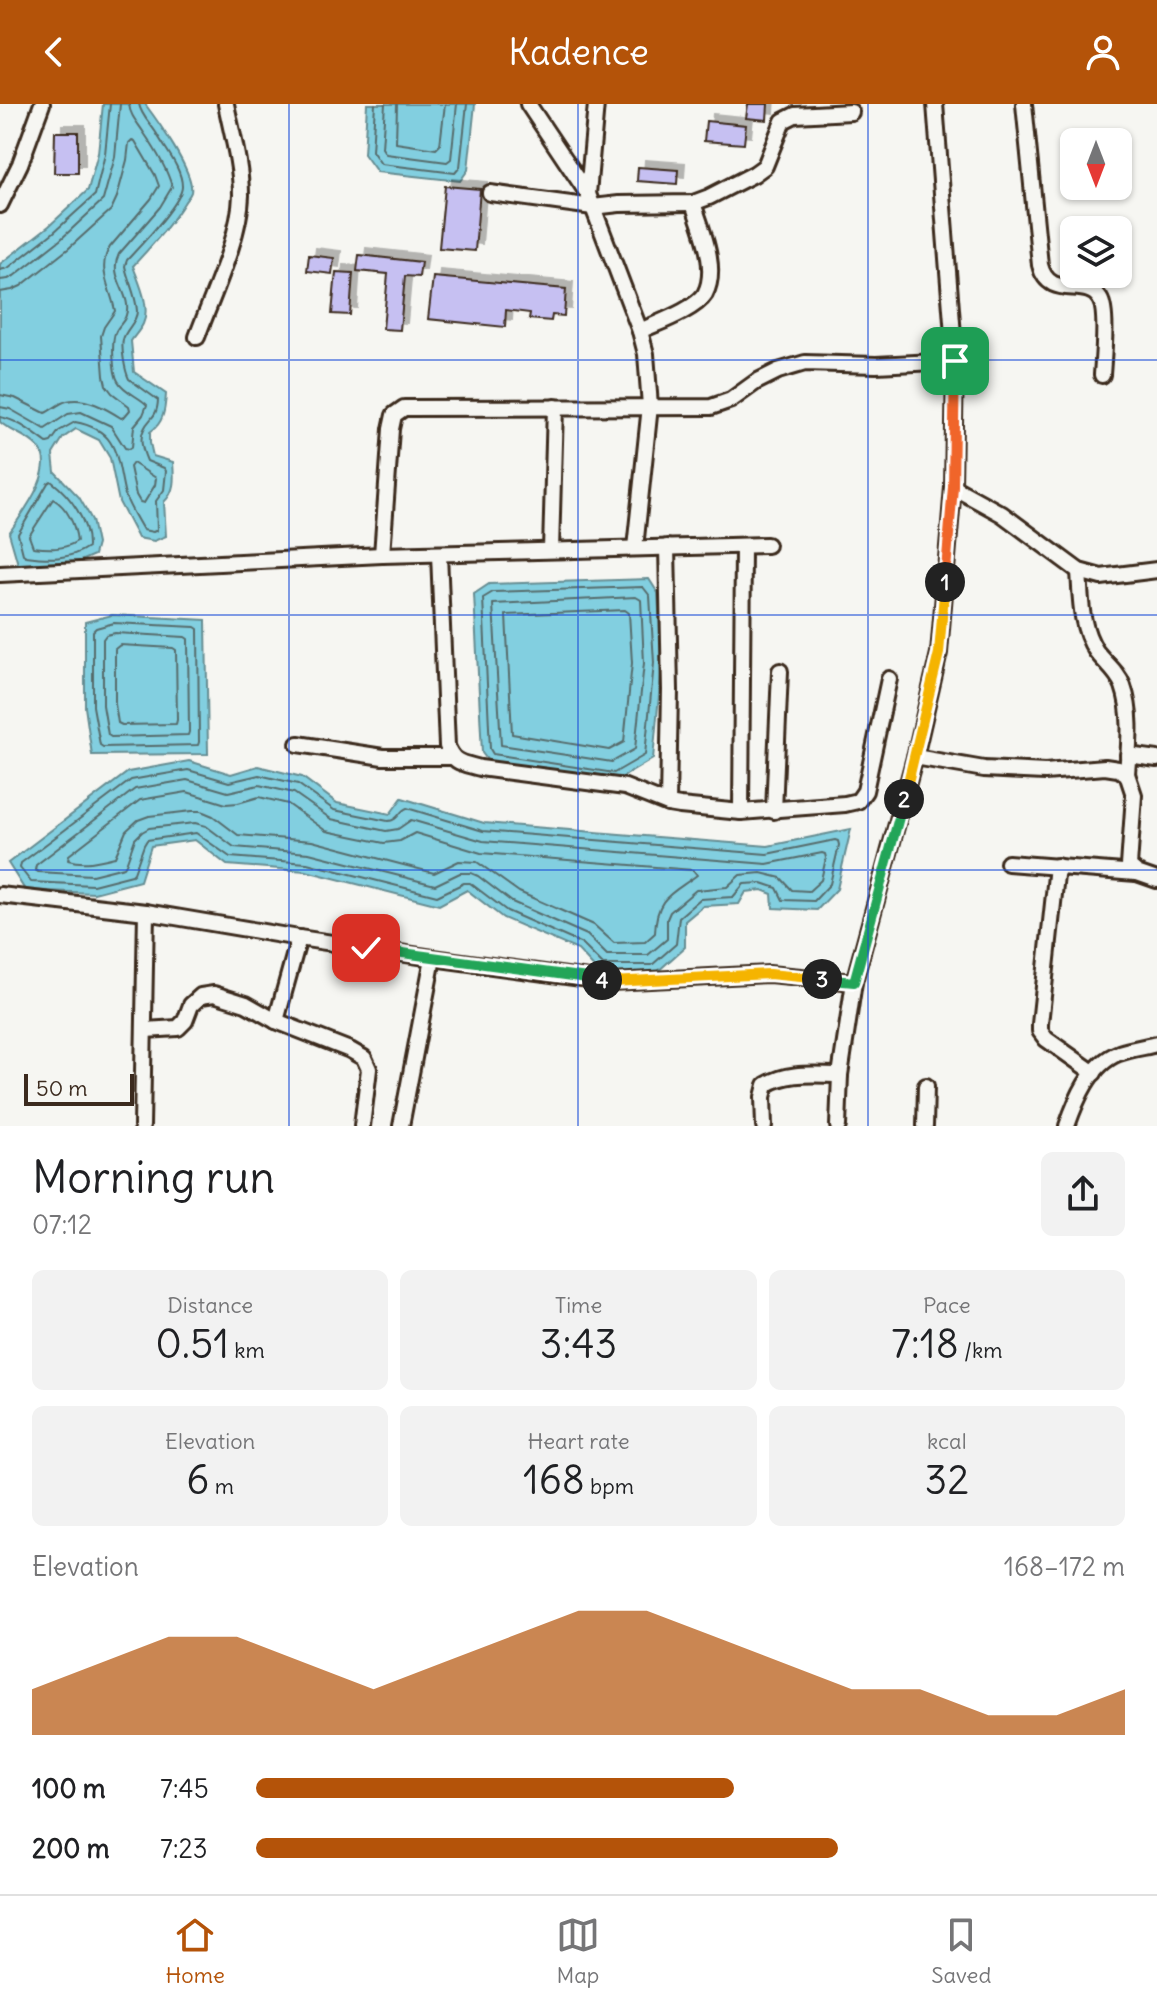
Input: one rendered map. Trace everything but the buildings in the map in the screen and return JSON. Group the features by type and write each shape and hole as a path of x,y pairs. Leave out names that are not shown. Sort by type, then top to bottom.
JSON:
{"street":[{"path":"0,205 20,164 42,104"},
{"path":"197,337 235,234 239,213 240,178 226,104"},
{"path":"528,104 591,200 646,354 650,406 635,548"},
{"path":"591,200 596,104"},
{"path":"838,1126 840,1075 854,982 915,757 939,653 953,487 955,361 935,104"},
{"path":"1024,104 1042,276 1060,287 1093,291 1101,300 1104,314 1102,375"},
{"path":"490,193 619,204 693,203 765,166 783,121 795,115 851,112"},
{"path":"640,331 682,312 704,294 708,282 709,255 693,203"},
{"path":"382,555 391,429 394,415 404,408 711,407 731,400 778,371 805,363 876,365 955,361"},
{"path":"551,550 555,407"},
{"path":"953,487 1002,514 1079,571 1101,577 1157,570"},
{"path":"0,574 382,555 767,545"},
{"path":"741,812 743,546"},
{"path":"667,547 670,690 668,804"},
{"path":"439,554 447,746 451,757"},
{"path":"1079,571 1081,615 1085,629 1123,686 1130,725 1127,774 1134,795 1129,866 1137,873"},
{"path":"774,811 780,671"},
{"path":"298,744 383,757 451,757 480,768 625,787 668,804 741,812 845,804 858,801 865,791 889,679"},
{"path":"1128,755 1157,759"},
{"path":"915,757 984,769 1045,772 1105,767 1127,774"},
{"path":"1008,863 1137,873 1157,880"},
{"path":"1057,866 1040,1031 1046,1039 1094,1073"},
{"path":"0,895 146,912 299,938 611,982 769,974 854,982"},
{"path":"142,1126 146,912"},
{"path":"276,1021 299,938"},
{"path":"401,1126 433,958"},
{"path":"145,1030 178,1028 185,1021 191,1005 201,996 214,994 246,1004 276,1021 350,1050 364,1058 369,1069 362,1126"},
{"path":"1067,1126 1086,1083 1104,1062 1118,1054 1157,1044"},
{"path":"764,1126 763,1097 766,1085 787,1076 840,1075"},
{"path":"925,1126 926,1086"}],"water":[{"path":"103,104 145,104 174,147 191,183 190,193 179,211 133,266 146,310 143,324 131,341 134,372 166,394 163,415 150,432 150,443 153,456 173,462 172,488 164,502 166,536 154,541 138,538 119,502 110,458 99,440 76,429 63,438 53,454 55,472 79,497 92,520 97,544 94,555 71,565 48,567 18,564 9,533 36,491 44,467 38,447 0,422 0,264 49,226 88,190 98,153"},
{"path":"367,104 475,104 468,170 460,181 377,172 364,154"},
{"path":"649,579 658,593 662,663 653,759 616,781 489,762 482,753 474,594 489,584"},
{"path":"112,615 206,620 208,754 92,755 85,707 85,622"},
{"path":"189,761 231,774 258,766 302,777 337,803 390,814 402,798 484,823 768,846 851,829 837,889 817,910 773,908 772,894 762,890 746,892 739,904 703,906 685,921 685,947 656,973 599,973 578,950 503,918 467,890 439,905 306,871 227,865 195,840 151,846 140,881 94,893 25,890 8,863 128,772"}],"route":[{"path":"366,948 611,982 769,974 854,982 915,757 939,653 953,487 955,361"}]}
